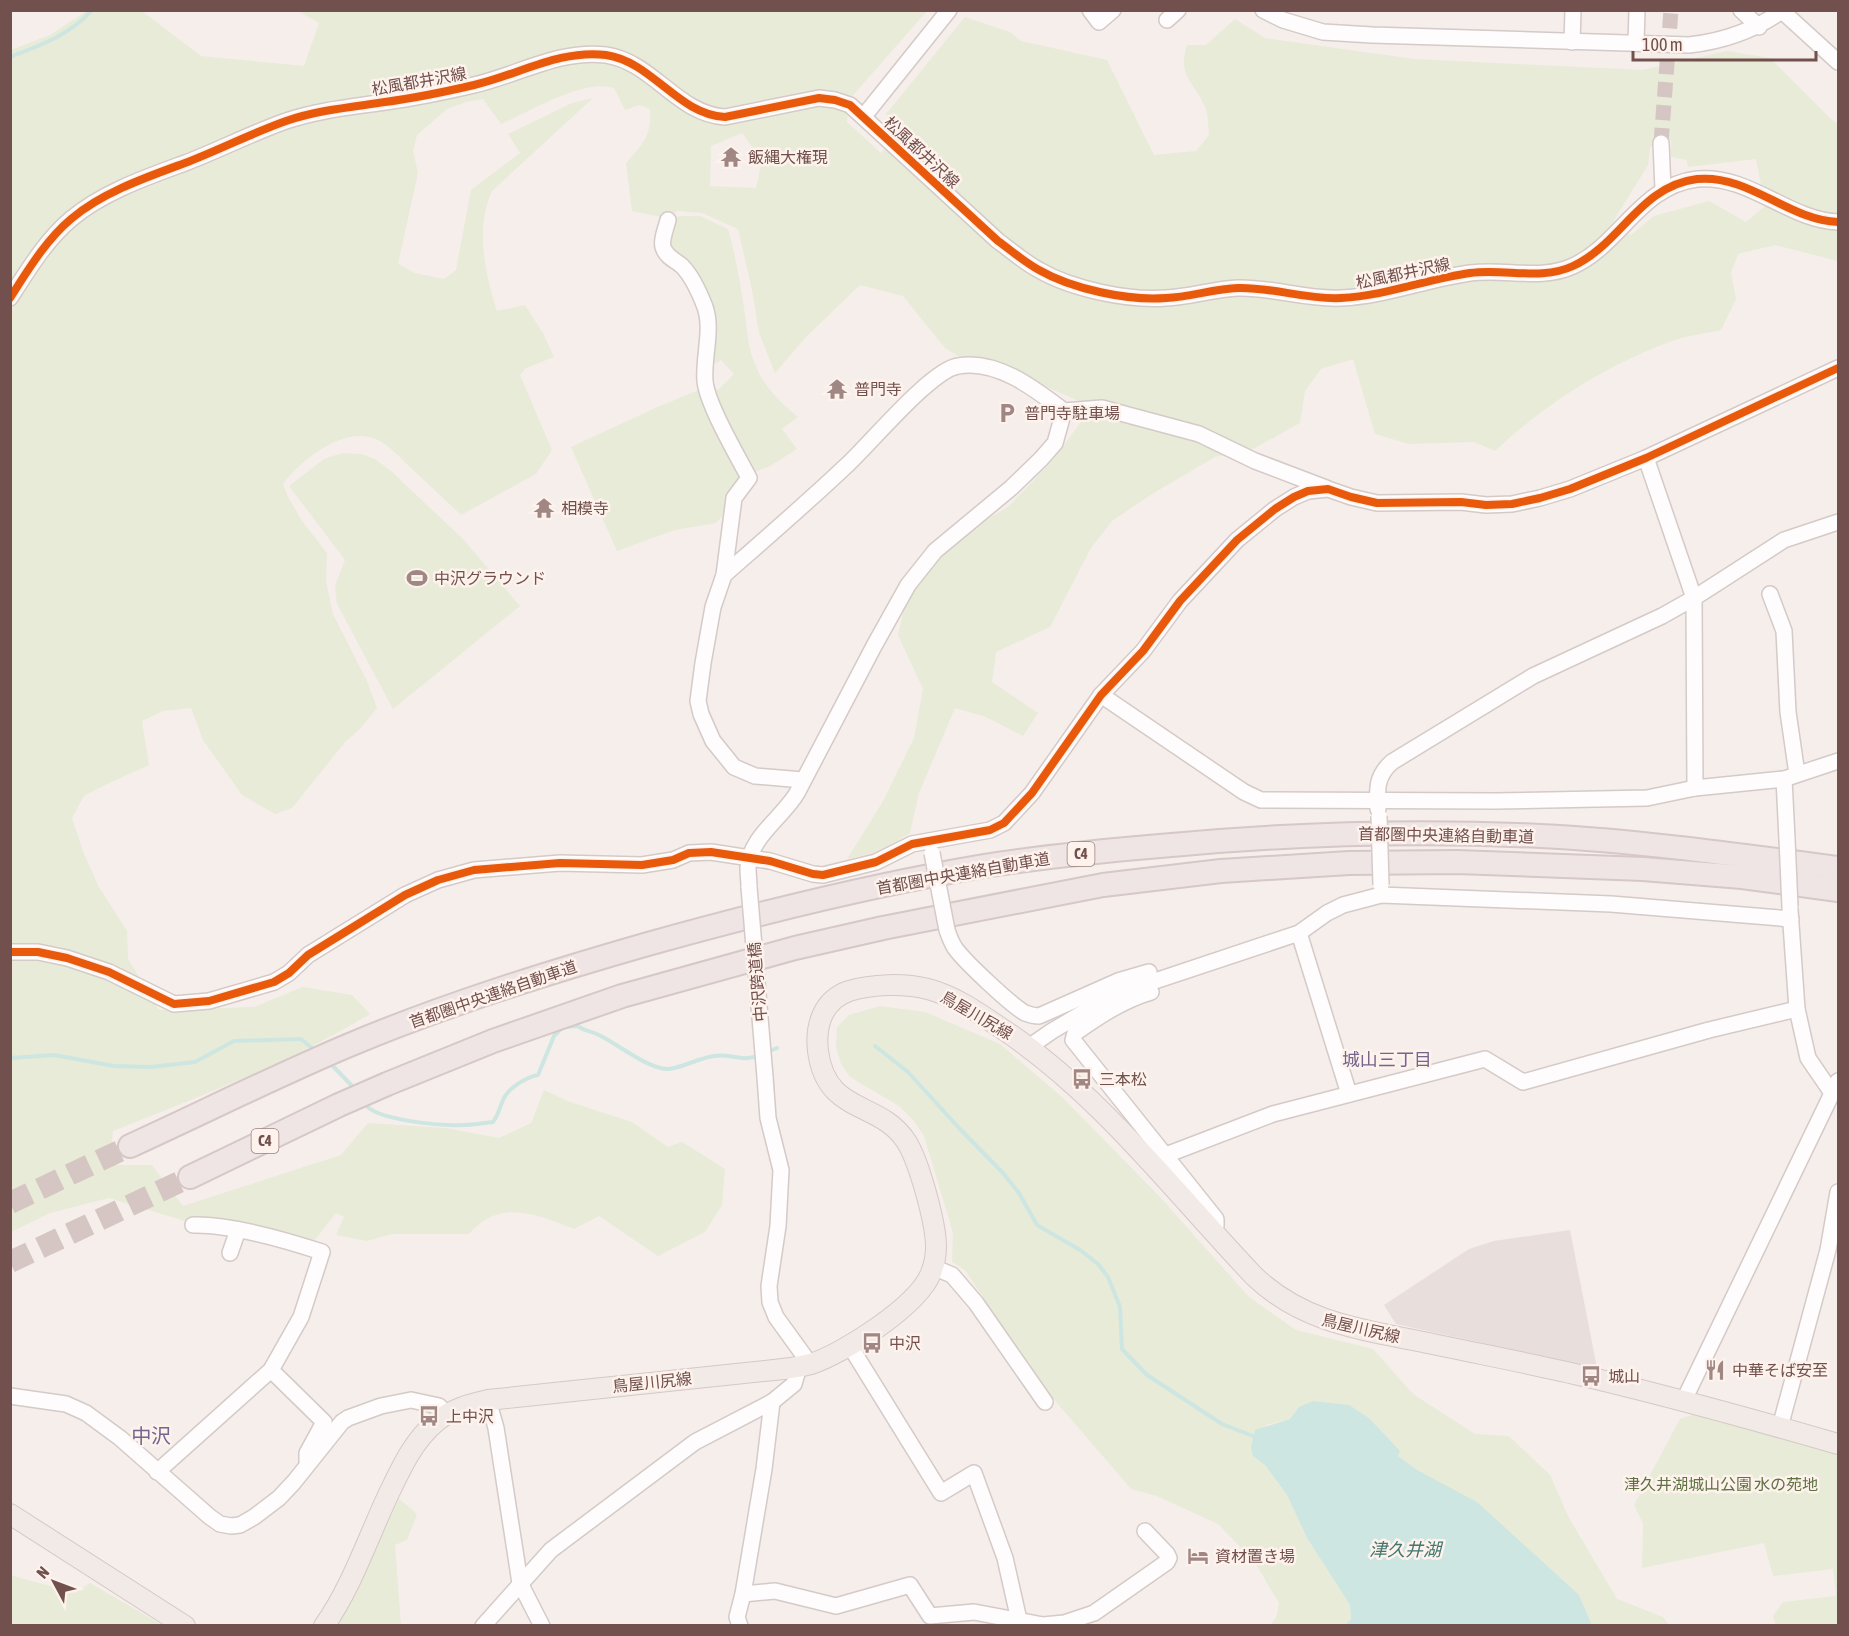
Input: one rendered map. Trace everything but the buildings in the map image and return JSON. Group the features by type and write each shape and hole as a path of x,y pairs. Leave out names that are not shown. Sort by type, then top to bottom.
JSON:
{"highway":[{"name":"首都圏中央連絡自動車道","path":"130,1146 348,1046 512,986 600,958 797,904 986,866 1114,850 1221,840 1348,834 1460,834 1542,836 1633,844 1839,868"},
{"name":"首都圏中央連絡自動車道","path":"190,1177 387,1084 533,1027 622,996 795,948 904,923 1103,885 1221,871 1349,863 1457,862 1643,869 1731,876 1839,890"}],"main road":[{"name":"鳥屋川尻線","path":"324,1626 341,1596 413,1447 424,1433 447,1414 469,1404 488,1400 805,1365 850,1346 893,1315 926,1284 936,1251 935,1236 909,1145 892,1126 846,1101 829,1083 823,1071 818,1050 821,1016 832,1000 854,990 881,986 921,987 960,1002 1029,1047 1090,1098 1211,1232 1265,1287 1291,1305 1344,1326 1588,1377 1684,1400 1839,1444"},
{"path":"10,1514 185,1626"}],"street":[{"path":"864,116 949,10"},
{"path":"1090,10 1099,22 1113,10"},
{"path":"1263,10 1288,15 1323,32 1689,45 1708,43 1743,34 1759,27 1783,11 1839,62"},
{"path":"1572,42 1573,10"},
{"path":"1636,43 1637,10"},
{"path":"1741,10 1759,27"},
{"name":"松風都井沢線","path":"10,298 56,233 73,217 111,194 144,179 287,121 318,113 475,85 561,57 578,55 605,55 632,63 687,105 712,116 725,117 819,98 850,105 998,241 1039,270 1058,279 1085,287 1155,299 1240,288 1340,298 1365,296 1474,273 1538,274 1555,271 1573,266 1590,256 1663,189 1697,179 1727,181 1794,211 1829,222 1839,222"},
{"path":"1660,143 1663,189"},
{"path":"668,220 662,244 664,250 672,260 683,267 705,306 707,318 705,382 710,398 749,478 734,498 724,575 713,607 699,689 701,714 706,729 734,767 743,772 768,778 803,780"},
{"path":"724,575 847,465 925,386 947,369 966,364 996,370 1026,384 1064,411 1102,408 1199,434 1255,461 1351,497 1377,503 1461,502 1486,505 1512,504 1570,489 1646,458 1839,368"},
{"path":"750,859 759,840 793,800 908,585 935,551 1011,488 1041,459 1055,443 1064,411"},
{"path":"1646,458 1694,598 1695,788"},
{"path":"10,952 38,952 67,958 109,972 174,1004 209,1001 274,982 289,973 308,955 386,906 438,879 474,870 560,863 642,865 674,860 689,852 711,852 770,861 823,875 863,867 903,846 932,847 990,830 1004,823 1032,793 1101,695 1143,651 1180,601 1238,540 1275,509 1294,497 1308,491 1328,489"},
{"path":"1381,890 1377,781 1392,762 1533,676 1662,616 1694,598 1784,540 1839,522"},
{"path":"1684,1400 1836,1087 1808,1058 1797,1009 1787,839 1790,776 1784,631 1770,594"},
{"path":"1101,695 1244,792 1261,800 1277,802 1378,799 1495,801 1647,798 1695,788 1790,776 1839,761"},
{"path":"932,847 947,930 952,944 1004,996 1023,1011 1039,1016 1141,974 1164,970 1179,974"},
{"name":"中沢跨道橋","path":"750,859 749,887 768,1118 782,1170 778,1226 769,1286 770,1302 776,1317 805,1365"},
{"path":"1029,1047 1113,995 1299,933 1327,913 1381,890 1790,913"},
{"path":"1299,933 1349,1094"},
{"path":"1179,974 1174,985 1116,1006 1075,1034 1073,1040 1216,1219 1216,1226 1211,1232"},
{"path":"1166,1155 1273,1114 1485,1059 1523,1082 1709,1030 1797,1009"},
{"path":"1780,1427 1828,1250 1839,1192"},
{"path":"157,1472 272,1370 301,1317 322,1252 238,1230 211,1225 193,1225"},
{"path":"230,1253 238,1230"},
{"path":"933,1267 952,1275 976,1303 1045,1402"},
{"path":"850,1346 941,1493 974,1473 1005,1558 1019,1620"},
{"path":"483,1626 551,1550 695,1442 772,1402 794,1384 805,1365"},
{"path":"272,1370 324,1422 307,1453 307,1467"},
{"path":"10,1396 66,1404 86,1413 120,1438 210,1517 220,1524 231,1526 240,1525 254,1517 279,1498 342,1422 393,1402 411,1400 439,1406 447,1414"},
{"path":"488,1400 496,1428 520,1583 542,1626"},
{"path":"734,1623 743,1594 764,1469 772,1402"},
{"path":"743,1594 776,1591 836,1606 910,1585 930,1616 974,1612 1043,1625 1064,1623 1094,1613 1167,1562 1169,1558 1145,1532"}],"shaded area":[{"path":"1570,1230 1597,1368 1396,1324 1384,1305 1469,1249 1494,1241"}],"green space":[{"path":"88,10 142,11 201,56 304,66 319,23 298,11 927,11 849,100 847,122 881,153 901,130 886,114 965,17 1010,32 1021,41 1107,60 1154,155 1196,151 1209,135 1206,110 1185,72 1184,56 1187,45 1206,45 1235,19 1265,38 1414,59 1642,70 1727,51 1770,58 1838,124 1838,261 1775,245 1738,254 1731,273 1736,299 1721,330 1673,341 1620,363 1554,403 1495,451 1474,442 1409,444 1375,434 1353,359 1321,369 1305,391 1300,423 1255,448 1215,457 1152,494 1112,521 1091,548 1050,627 996,652 992,682 1038,713 1023,736 986,717 955,708 919,793 910,833 878,852 847,859 882,803 914,738 923,689 898,635 905,604 926,572 956,538 1008,507 1053,460 1092,407 998,365 969,363 945,348 903,296 860,285 807,336 775,373 759,333 738,229 702,213 678,211 661,217 632,211 626,163 648,133 650,109 640,105 625,110 614,88 602,86 558,97 501,124 483,99 447,109 417,135 413,151 418,173 398,264 415,273 444,279 456,270 471,190 520,153 508,134 572,103 593,98 492,191 484,220 486,266 497,311 525,305 543,333 554,357 526,368 520,375 552,450 536,474 461,515 395,452 378,440 365,436 352,437 338,441 312,455 283,484 302,521 327,553 326,582 333,614 367,681 377,708 358,731 346,741 292,808 275,814 242,795 203,740 191,708 163,711 142,721 149,765 84,796 72,818 84,854 99,887 127,931 128,959 159,1010 254,1007 303,987 352,995 370,1014 276,1063 113,1131 110,1165 152,1165 183,1206 341,1155 368,1123 445,1128 499,1138 531,1123 544,1090 570,1102 632,1122 668,1147 682,1142 725,1169 722,1205 705,1232 658,1256 599,1216 574,1229 546,1218 519,1212 493,1216 469,1234 392,1234 367,1241 336,1235 344,1217 336,1213 314,1241 209,1218 185,1221 109,1198 50,1213 11,1232 11,50 50,35","holes":["742,133 762,160 756,188 710,186 711,146","1671,140 1671,157 1687,160 1688,167 1756,159 1765,206 1746,222 1709,201 1654,216 1631,235 1611,225 1648,165 1650,147"]},
{"path":"700,216 728,229 753,358 758,372 768,387 798,417 782,429 797,449 770,466 745,476 732,487 724,514 716,523 675,530 617,551 571,447 711,385 718,390 734,374 721,360 717,363 710,363 711,318 666,243 672,218"},
{"name":"中沢グラウンド","path":"342,453 362,454 375,459 391,471 463,539 520,606 393,709 337,604 335,586 345,560 289,486 324,459"},
{"path":"880,1006 925,1012 1000,1044 1062,1097 1160,1197 1249,1297 1296,1330 1373,1349 1413,1394 1475,1434 1509,1436 1550,1475 1568,1516 1617,1599 1663,1617 1669,1625 1592,1625 1579,1595 1398,1456 1399,1451 1395,1447 1299,1407 1290,1419 1266,1425 1265,1465 1287,1495 1307,1538 1350,1605 1351,1619 1345,1625 1271,1625 1277,1615 1279,1603 1254,1561 1218,1524 1157,1496 1131,1489 1051,1396 965,1270 952,1262 953,1233 924,1136 899,1106 850,1077 841,1064 836,1047 837,1027 849,1015"},
{"name":"津久井湖城山公園 水の苑地","path":"1700,1412 1838,1448 1838,1625 1776,1625 1773,1616 1783,1602 1836,1596 1833,1569 1773,1576 1764,1543 1642,1568 1643,1523 1634,1505 1680,1419"},
{"path":"397,1497 417,1514 407,1540 395,1545 401,1625 332,1626"},
{"path":"10,1575 75,1593 90,1583 162,1625 11,1625"}],"water":[{"name":"津久井湖","path":"1313,1401 1349,1405 1369,1418 1400,1451 1398,1456 1417,1470 1477,1502 1579,1595 1592,1625 1345,1625 1351,1619 1350,1605 1307,1538 1287,1495 1265,1465 1253,1456 1251,1447 1255,1430 1290,1419 1299,1407"}],"waterway":[{"path":"10,57 65,33 92,10"},
{"path":"364,1103 381,1114 410,1121 454,1125 493,1122 508,1092 523,1081 538,1075 554,1036 563,1027 578,1026 653,1066 669,1069 714,1056 748,1058 760,1055"},
{"path":"10,1058 54,1055 114,1066 151,1067 195,1062 234,1041 301,1039 317,1052"},
{"path":"875,1046 908,1072 1003,1173 1019,1193 1037,1225 1080,1250 1098,1264 1108,1277 1120,1307 1122,1349 1147,1375 1222,1424 1258,1438"},
{"path":"767,1052 777,1048"},
{"path":"329,1062 355,1089"}],"tunnel":[{"path":"1661,143 1671,10"},
{"path":"10,1203 130,1146"},
{"path":"10,1262 190,1177"}],"cycle path":[{"path":"10,298 45,246 62,227 97,201 141,180 298,117 452,90 490,81 556,59 589,54 606,55 638,67 679,98 708,114 725,117 819,98 850,105 998,241 1023,260 1067,283 1135,298 1166,298 1238,288 1341,298 1374,294 1470,273 1548,273 1573,266 1590,256 1660,192 1677,184 1697,179 1716,179 1734,183 1802,214 1838,222"},
{"path":"10,952 38,952 67,958 109,972 174,1004 209,1001 274,982 289,973 308,955 405,895 438,880 474,870 560,863 642,865 673,860 689,853 711,852 770,861 823,875 876,862 912,844 990,830 1004,823 1032,793 1101,695 1143,651 1180,601 1237,540 1275,509 1294,497 1308,491 1328,489 1377,503 1461,502 1486,505 1512,504 1540,498 1570,489 1646,458 1838,368"}],"place":[{"name":"飯縄大権現","path":"731,157"},
{"name":"普門寺","path":"837,389"},
{"name":"普門寺駐車場","path":"1007,413"},
{"name":"相模寺","path":"544,508"},
{"name":"中沢グラウンド","path":"417,578"},
{"name":"三本松","path":"1082,1079"},
{"name":"中沢","path":"872,1343"},
{"name":"中華そば安至","path":"1715,1370"},
{"name":"城山","path":"1591,1376"},
{"name":"上中沢","path":"429,1416"},
{"name":"資材置き場","path":"1198,1556"}],"district":[{"name":"城山三丁目","path":"1387,1060"},
{"name":"中沢","path":"151,1436"}]}
